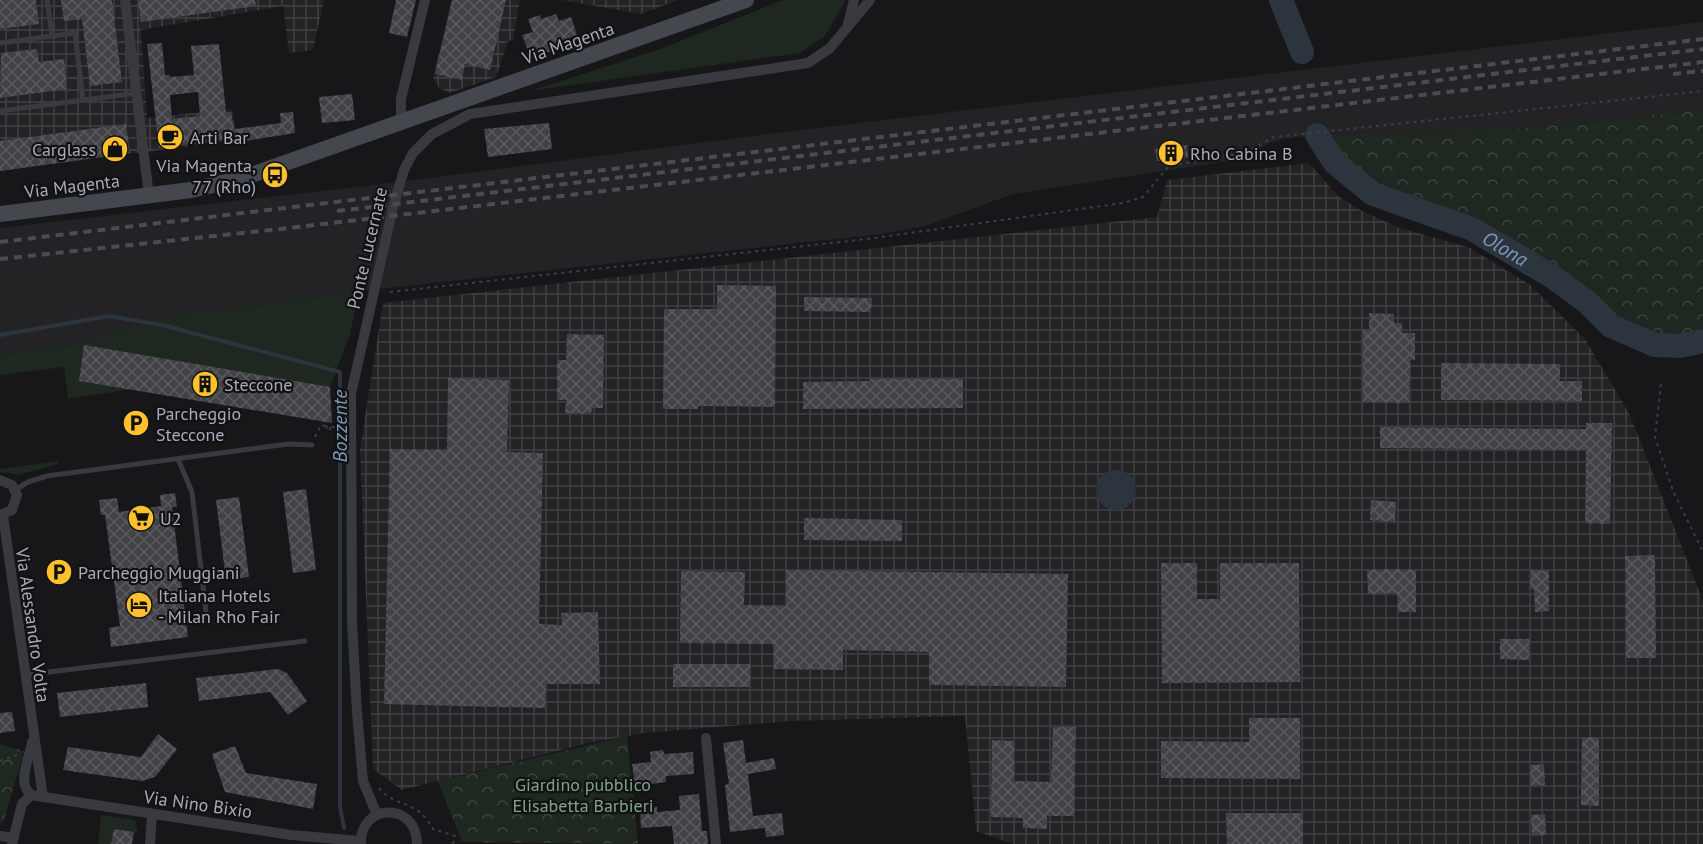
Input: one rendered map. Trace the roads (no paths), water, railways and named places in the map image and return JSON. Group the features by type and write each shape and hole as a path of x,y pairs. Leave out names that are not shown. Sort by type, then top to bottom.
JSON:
{"street":[{"path":"125,0 149,196"},
{"path":"401,122 401,99 425,0"},
{"name":"Via Magenta","path":"0,214 191,190 243,178 668,30 746,0"},
{"name":"Ponte Lucernate","path":"847,27 854,0"},
{"name":"Ponte Lucernate","path":"377,815 363,781 357,712 352,622 351,394 399,185 413,153 444,126 470,114 808,63 830,48 870,0"},
{"path":"0,480 7,482 15,490 15,505 1,515"},
{"name":"Via Alessandro Volta","path":"1,515 33,740 38,754 37,796"},
{"path":"706,738 716,844"},
{"path":"33,740 24,777 26,790 37,796"},
{"path":"0,836 13,841 22,804 37,796"},
{"name":"Via Nino Bixio","path":"37,796 291,839 361,843"},
{"path":"361,843 365,826 377,815 385,813 402,815 414,827 419,844"},
{"path":"150,844 152,814"}],"lane":[{"path":"47,0 52,36"},
{"path":"0,43 75,33 83,100"},
{"path":"0,111 137,93"},
{"path":"15,490 28,482 47,476 288,444 312,445"},
{"path":"178,459 192,492 206,612"},
{"path":"24,675 305,640"}],"waterway":[{"name":"Olona","path":"1281,0 1302,52"},
{"name":"Olona","path":"1317,135 1335,163 1373,194 1472,229 1553,277 1587,302 1611,326 1655,345 1680,346 1703,341"},
{"name":"Bozzente","path":"0,335 109,316 162,325 340,372 340,807 344,828"}],"railway":[{"path":"0,242 1703,39"},
{"path":"337,211 1703,49"},
{"path":"0,259 289,228 1703,62"},
{"path":"1673,74 1703,71"}],"place":[{"name":"Arti Bar","path":"170,137"},
{"name":"Carglass","path":"115,149"},
{"name":"Rho Cabina B","path":"1171,153"},
{"name":"Via Magenta, 77 (Rho)","path":"275,175"},
{"name":"Steccone","path":"205,384"},
{"name":"Parcheggio Steccone","path":"136,423"},
{"name":"U2","path":"141,518"},
{"name":"Parcheggio Muggiani","path":"59,572"},
{"name":"Italiana Hotels - Milan Rho Fair","path":"139,605"}],"park label":[{"name":"Giardino pubblico Elisabetta Barbieri","path":"583,794"}]}
